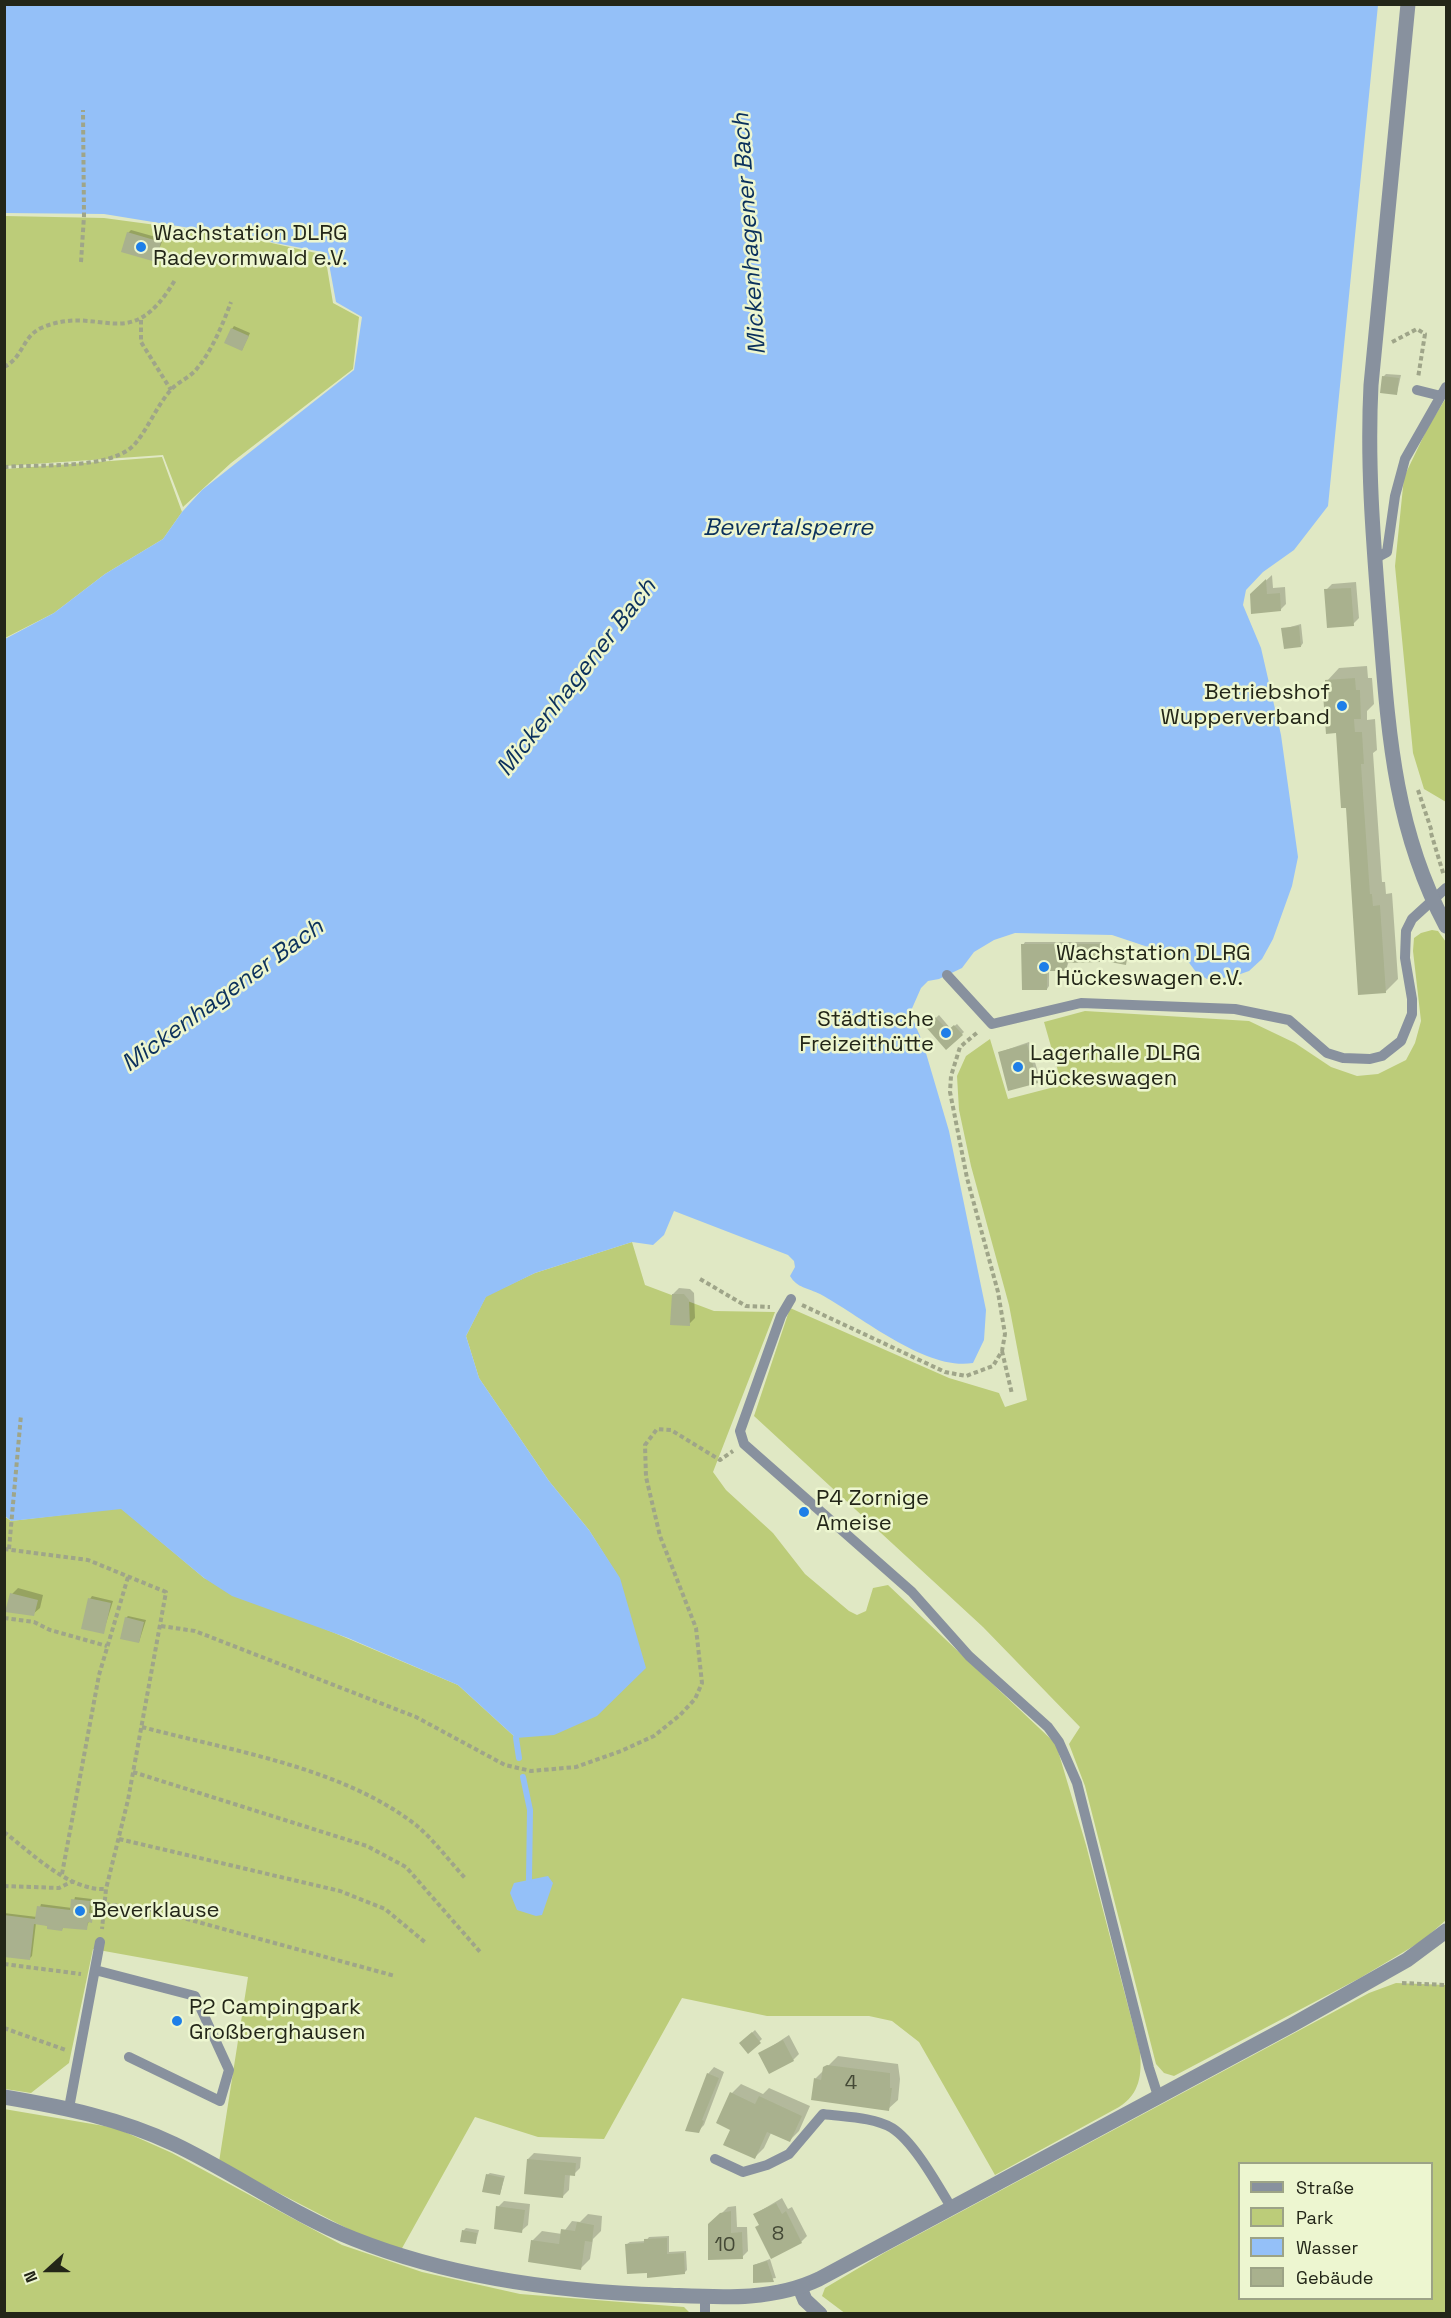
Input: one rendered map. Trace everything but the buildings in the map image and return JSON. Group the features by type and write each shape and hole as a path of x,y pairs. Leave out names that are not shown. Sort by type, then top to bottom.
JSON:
{"street":[{"path":"1408,4 1371,385 1368,443 1374,559 1394,778 1417,858 1446,926"},
{"path":"4,2097 69,2108 120,2121 174,2144 351,2238 423,2264 521,2284 618,2294 705,2296 773,2294 800,2288 1158,2096 1376,1978 1407,1960 1446,1931"},
{"path":"800,2288 806,2300 820,2313"}],"lane":[{"path":"1374,559 1388,552 1395,496 1405,459 1444,392 1417,390"},
{"path":"947,975 992,1024 1082,1003 1235,1009 1254,1011 1289,1020 1327,1053 1343,1058 1370,1059 1393,1049 1408,1028 1412,999 1405,958 1406,931 1412,919 1446,888"},
{"path":"789,1304 781,1316 740,1431 744,1444 912,1592 969,1656 1032,1712 1059,1742 1077,1783 1158,2096"},
{"path":"69,2108 100,1942"},
{"path":"94,1973 195,1996 229,2070 220,2101 129,2057"},
{"path":"715,2159 743,2172 751,2170 789,2154 823,2114 861,2120 890,2127 902,2136 951,2207"},
{"path":"705,2296 705,2313"}],"path":[{"path":"81,262 84,216 83,110"},
{"path":"4,367 15,361 30,335 48,325 82,322 125,324 141,319 159,306 175,280"},
{"path":"4,467 108,459 126,452 135,443 171,390 188,378 202,362 222,327 231,302"},
{"path":"141,319 141,342 171,390"},
{"path":"1390,345 1394,339 1417,330 1425,334 1417,390"},
{"path":"700,1279 746,1306 789,1304 945,1372 966,1376 993,1366 1002,1351 1005,1334 1002,1308 967,1178 950,1092 951,1076 960,1047 992,1024"},
{"path":"1002,1351 1012,1394"},
{"path":"21,1415 7,1549 88,1560 166,1592 133,1772 106,1889 100,1942"},
{"path":"161,1626 195,1631 405,1713 505,1765 531,1771 576,1767 654,1736 695,1699 702,1683 696,1628 660,1536 646,1477 645,1445 657,1429 671,1430 720,1460 744,1444"},
{"path":"62,1874 99,1675 128,1577"},
{"path":"4,1618 34,1622 50,1630 107,1646"},
{"path":"142,1726 305,1770 369,1794 417,1826 466,1879"},
{"path":"133,1772 367,1846 406,1867 482,1953"},
{"path":"4,1832 62,1874 90,1890 106,1889"},
{"path":"119,1839 340,1891 385,1909 426,1943"},
{"path":"4,1886 59,1888 73,1880"},
{"path":"105,1904 154,1910 395,1976"},
{"path":"4,1964 94,1973"},
{"path":"1376,1978 1395,1983 1446,1985"},
{"path":"4,2028 80,2056"}],"green space":[{"path":"5,216 104,218 245,237 325,255 333,303 359,317 353,369 231,463 183,507 163,455 5,466"},
{"path":"1446,398 1446,802 1424,789 1413,753 1395,566 1404,477 1428,427"},
{"path":"162,457 182,512 163,539 105,574 54,613 5,638 5,469"},
{"path":"1432,930 1438,931 1446,942 1446,1920 1422,1941 1360,1978 1174,2076 1164,2073 1156,2064 1085,1786 1069,1744 1080,1727 983,1627 754,1416 790,1308 949,1378 999,1393 1005,1407 1027,1400 1009,1305 971,1166 959,1110 957,1076 966,1056 990,1039 1008,1099 1062,1085 1044,1022 1085,1011 1249,1021 1295,1043 1331,1067 1357,1076 1378,1074 1406,1060 1415,1043 1421,1021 1413,951 1414,938"},
{"path":"632,1242 645,1285 714,1311 775,1312 713,1472 726,1490 773,1533 805,1574 849,1611 857,1615 866,1611 873,1588 888,1585 1056,1744 1086,1845 1140,2052 1140,2076 1131,2096 1119,2107 995,2175 919,2042 892,2021 869,2016 767,2016 682,1998 604,2139 538,2137 475,2117 401,2250 356,2233 219,2162 248,1977 93,1949 69,2063 31,2093 5,2089 4,1516 11,1521 121,1508 204,1578 458,1685 516,1738 619,1578 589,1530 549,1481 479,1378 466,1336 486,1296 535,1273"},
{"path":"1396,1983 1446,1985 1446,2313 846,2314 822,2296 825,2288 884,2253 1369,1993"},
{"path":"4,2109 116,2128 172,2153 342,2245 422,2272 520,2294 684,2307 690,2313 5,2313"}],"water":[{"name":"Bevertalsperre","path":"5,5 1378,5 1328,506 1294,550 1263,572 1246,590 1243,605 1261,648 1281,735 1298,857 1292,886 1273,939 1262,959 1249,971 1232,977 1207,979 1196,972 1187,960 1112,935 1015,933 994,940 974,952 962,968 939,979 928,981 921,988 910,1013 923,1043 949,1131 986,1310 984,1340 973,1363 954,1363 935,1359 894,1340 820,1294 796,1283 790,1276 795,1267 794,1261 788,1255 674,1211 664,1235 653,1245 632,1242 535,1273 486,1297 466,1336 479,1378 549,1481 589,1530 620,1578 646,1668 597,1716 554,1735 516,1738 458,1685 348,1638 232,1596 204,1578 121,1509 11,1521 5,1516 5,639 54,613 105,574 163,539 182,512 202,490 354,370 362,317 336,302 327,253 104,214 5,213"},
{"path":"548,1876 553,1883 542,1915 536,1916 517,1910 510,1893 514,1883"}],"waterway":[{"path":"516,1738 519,1758"},
{"path":"523,1777 530,1810 529,1880"}],"place":[{"name":"Wachstation DLRG Radevormwald e.V.","path":"141,247"},
{"name":"Betriebshof Wupperverband","path":"1342,706"},
{"name":"Wachstation DLRG Hückeswagen e.V.","path":"1044,967"},
{"name":"Städtische Freizeithütte","path":"946,1033"},
{"name":"Lagerhalle DLRG Hückeswagen","path":"1018,1067"},
{"name":"P4 Zornige Ameise","path":"804,1512"},
{"name":"Beverklause","path":"80,1911"},
{"name":"P2 Campingpark Großberghausen","path":"177,2021"}],"water label":[{"name":"Mickenhagener Bach","path":"750,234"},
{"name":"Mickenhagener Bach","path":"577,678"},
{"name":"Mickenhagener Bach","path":"223,996"}]}
